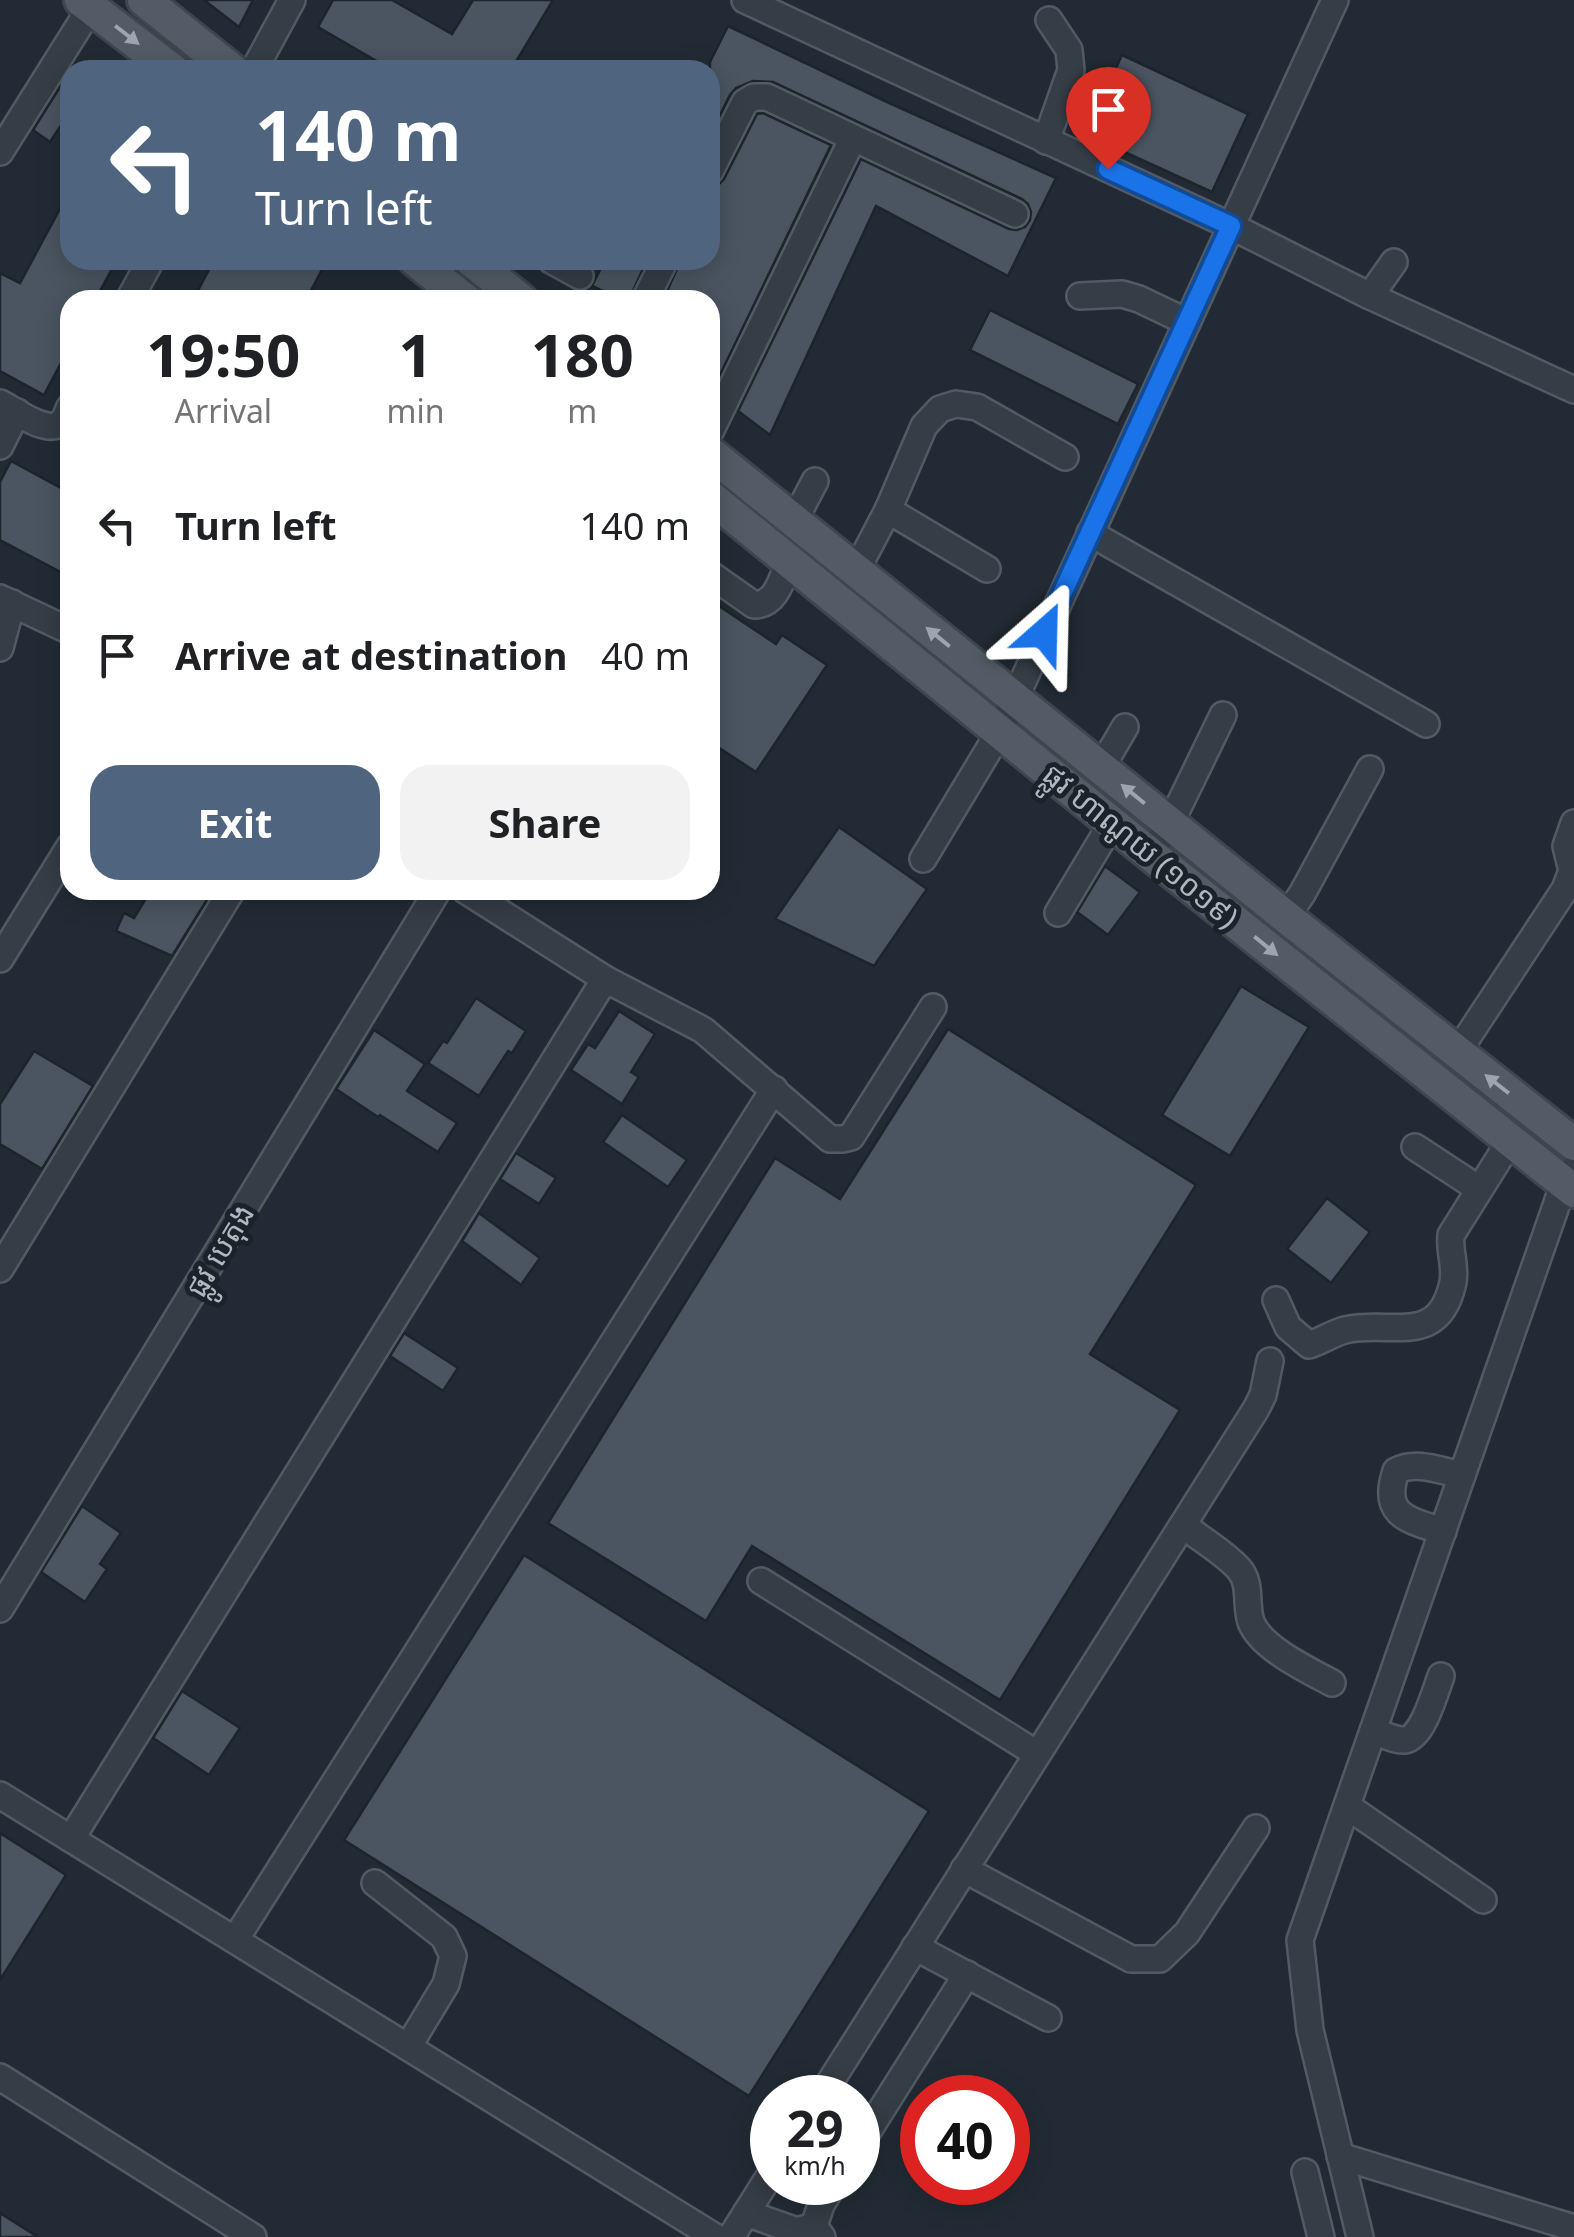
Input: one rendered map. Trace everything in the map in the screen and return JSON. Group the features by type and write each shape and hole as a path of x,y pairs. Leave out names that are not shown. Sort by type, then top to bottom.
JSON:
{"main road":[{"path":"144,0 219,60"},
{"path":"86,4 159,60"},
{"path":"425,270 446,290"},
{"path":"484,270 508,290"},
{"name":"ផ្លូវ ហាណូយ (១០១៩)","path":"720,461 1574,1144"},
{"name":"ផ្លូវ ហាណូយ (១០១៩)","path":"720,506 1510,1140 1571,1181"}],"street":[{"path":"259,60 292,0"},
{"path":"745,0 1574,390"},
{"path":"923,859 1000,731 1335,0"},
{"path":"0,152 86,4"},
{"path":"1046,140 1071,70 1070,50 1049,20"},
{"path":"720,151 745,102 754,96 767,97 1014,214"},
{"path":"720,411 853,138"},
{"path":"1370,296 1394,262"},
{"path":"569,270 580,276"},
{"path":"1080,296 1122,294 1187,322"},
{"path":"856,571 888,510 924,426 940,409 956,404 977,406 1065,457"},
{"path":"0,446 8,407 41,426 60,423"},
{"path":"794,521 815,481"},
{"path":"888,510 987,569"},
{"path":"1090,534 1426,724"},
{"path":"720,581 760,606 774,596 790,562"},
{"path":"0,648 6,600 60,626"},
{"path":"1150,854 1170,824 1223,715"},
{"path":"1101,768 1126,727"},
{"path":"1286,917 1370,770"},
{"path":"1458,1053 1565,889 1572,871 1566,846 1574,822"},
{"path":"1058,913 1112,823"},
{"path":"0,959 60,862"},
{"path":"0,1269 226,900"},
{"name":"ផ្លូវ បេតុង","path":"0,1609 432,900"},
{"path":"481,900 605,979 703,1030 830,1139 851,1136 933,1007"},
{"path":"71,1839 605,979"},
{"path":"235,1940 774,1089"},
{"path":"1276,1300 1288,1327 1309,1345 1343,1331 1424,1325 1448,1299 1455,1264 1451,1236 1510,1140"},
{"path":"1415,1147 1479,1189"},
{"path":"1360,2237 1310,2030 1300,1940 1442,1531 1571,1181"},
{"path":"834,2075 1256,1410 1270,1361"},
{"path":"1442,1531 1398,1513 1392,1502 1391,1485 1396,1471 1405,1466 1423,1466 1462,1475"},
{"path":"1183,1525 1238,1568 1246,1582 1251,1621 1259,1635 1293,1662 1332,1683"},
{"path":"761,1581 1038,1754"},
{"path":"1373,1730 1401,1741 1413,1737 1424,1720 1440,1676"},
{"path":"0,1795 714,2237"},
{"path":"1347,1806 1482,1900"},
{"path":"964,1869 1131,1959 1160,1958 1187,1933 1256,1828"},
{"path":"375,1883 444,1937 453,1956 446,1984 408,2048"},
{"path":"915,1947 1048,2018"},
{"path":"880,2113 967,1974"},
{"path":"0,2077 254,2237"},
{"path":"1340,2156 1574,2228"},
{"path":"1305,2172 1321,2237"},
{"path":"732,2237 751,2205"},
{"path":"746,2213 797,2231 818,2232 821,2205"}],"building":[{"path":"204,0 253,0 239,27"},
{"path":"333,0 392,0 452,34 473,0 553,0 517,60 375,60 318,27"},
{"path":"728,26 1056,178 1008,276 876,206 770,435 738,411 861,159 1009,229 1025,227 1031,212 1022,199 773,82 753,81 736,88 720,115 720,60 711,60"},
{"path":"1122,55 1248,114 1212,192 1085,134"},
{"path":"60,87 60,127 50,142 33,130"},
{"path":"763,113 831,145 720,375 720,290 668,290 676,270 720,270 720,183 757,114"},
{"path":"60,209 60,270 112,270 100,290 60,290 60,365 44,395 0,371 0,273 20,283"},
{"path":"209,270 322,270 311,290 198,290"},
{"path":"600,270 642,270 634,290 601,290 592,286"},
{"path":"990,310 1138,384 1118,424 970,350"},
{"path":"11,461 60,488 60,572 0,540 0,482"},
{"path":"720,607 776,644 782,635 827,665 756,772 720,749"},
{"path":"839,827 927,889 874,966 775,919"},
{"path":"1105,866 1140,892 1108,935 1077,912"},
{"path":"145,900 207,900 172,956 116,931 124,913 134,918"},
{"path":"1241,986 1309,1027 1230,1156 1162,1115"},
{"path":"476,998 526,1031 479,1096 428,1063 443,1041 447,1043"},
{"path":"619,1011 655,1034 631,1072 639,1077 622,1104 571,1070 588,1044 595,1048"},
{"path":"948,1029 1196,1185 1090,1354 1180,1410 1000,1700 752,1546 706,1621 548,1523 775,1158 840,1199"},
{"path":"374,1030 425,1064 407,1091 457,1123 438,1152 336,1089"},
{"path":"34,1051 93,1086 42,1169 0,1144 0,1104"},
{"path":"622,1115 687,1160 668,1187 603,1142"},
{"path":"516,1153 556,1178 539,1204 500,1179"},
{"path":"1327,1198 1370,1232 1331,1283 1287,1249"},
{"path":"479,1213 540,1258 521,1285 462,1241"},
{"path":"404,1333 458,1368 443,1391 390,1356"},
{"path":"82,1506 121,1533 100,1564 107,1569 85,1602 41,1572"},
{"path":"524,1555 929,1811 762,2075 750,2075 749,2096 344,1840"},
{"path":"182,1691 240,1728 209,1775 153,1738"},
{"path":"0,1833 66,1875 0,1980"},
{"path":"0,2213 38,2237 0,2237"}],"route":[{"path":"1044,633 1231,226 1108,169"}]}
